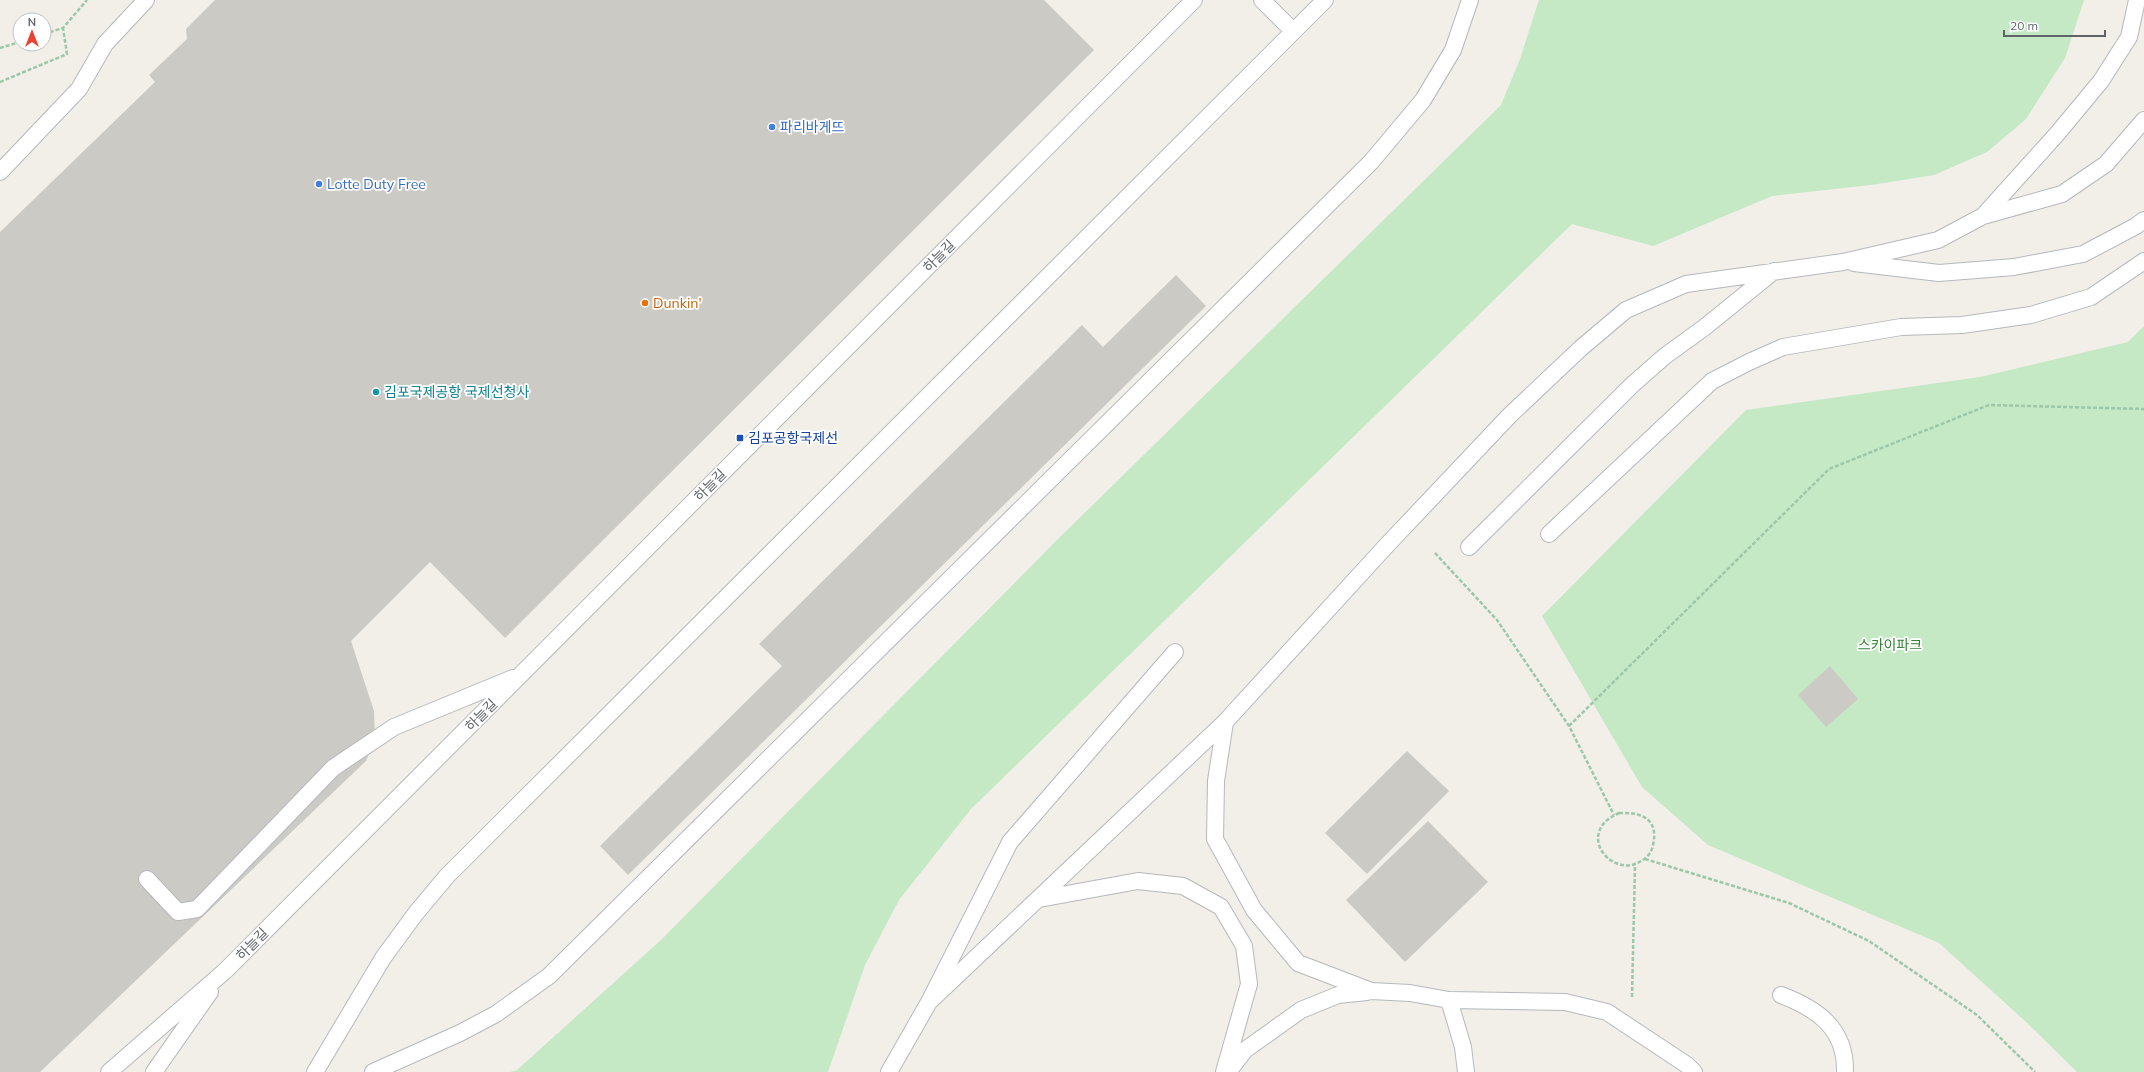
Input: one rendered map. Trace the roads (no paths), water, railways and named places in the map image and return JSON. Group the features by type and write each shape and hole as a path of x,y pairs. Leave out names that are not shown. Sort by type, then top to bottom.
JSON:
{"lane":[{"path":"0,172 79,89 105,44 146,0"},
{"name":"하늘길","path":"225,971 1194,0"},
{"path":"1262,0 1293,31"},
{"path":"315,1072 384,958 416,913 447,876 1325,0"},
{"path":"373,1072 460,1033 496,1014 549,976 1371,162 1423,100 1453,50 1470,0"},
{"path":"1983,216 2057,134 2101,81 2129,37 2137,0"},
{"path":"929,1002 1225,722 1387,545 1510,415 1581,348 1626,310 1686,284 1843,262 1938,240 1983,216 2062,194 2106,164 2144,120"},
{"path":"1843,262 1938,273 2014,267 2083,254 2136,226 2144,220"},
{"path":"1549,534 1712,381 1749,362 1783,347 1901,328 1962,325 2031,315 2091,297 2144,261"},
{"path":"1469,547 1632,385 1665,356 1705,327 1774,271"},
{"path":"889,1072 929,1002 1010,842 1175,652"},
{"path":"147,879 178,912 197,909 333,768 394,727 520,675"},
{"path":"1225,722 1216,781 1215,838 1254,910 1298,963 1371,991"},
{"path":"1039,899 1138,881 1183,886 1221,907 1244,946 1249,984 1224,1072"},
{"path":"109,1072 225,971"},
{"path":"154,1072 225,971"},
{"path":"1228,1072 1245,1050 1301,1010 1338,995 1371,991 1410,992 1448,1000 1565,1002 1607,1012 1688,1065 1694,1072"},
{"path":"1781,995 1806,1005 1826,1020 1839,1040 1845,1064 1845,1072"},
{"path":"1448,1000 1463,1046 1466,1072"}],"place":[{"name":"파리바게뜨","path":"772,127"},
{"name":"Lotte Duty Free","path":"319,184"},
{"name":"Dunkin'","path":"645,303"},
{"name":"김포국제공항 국제선청사","path":"376,392"},
{"name":"김포공항국제선","path":"740,438"}],"park label":[{"name":"스카이파크","path":"1890,645"}]}
